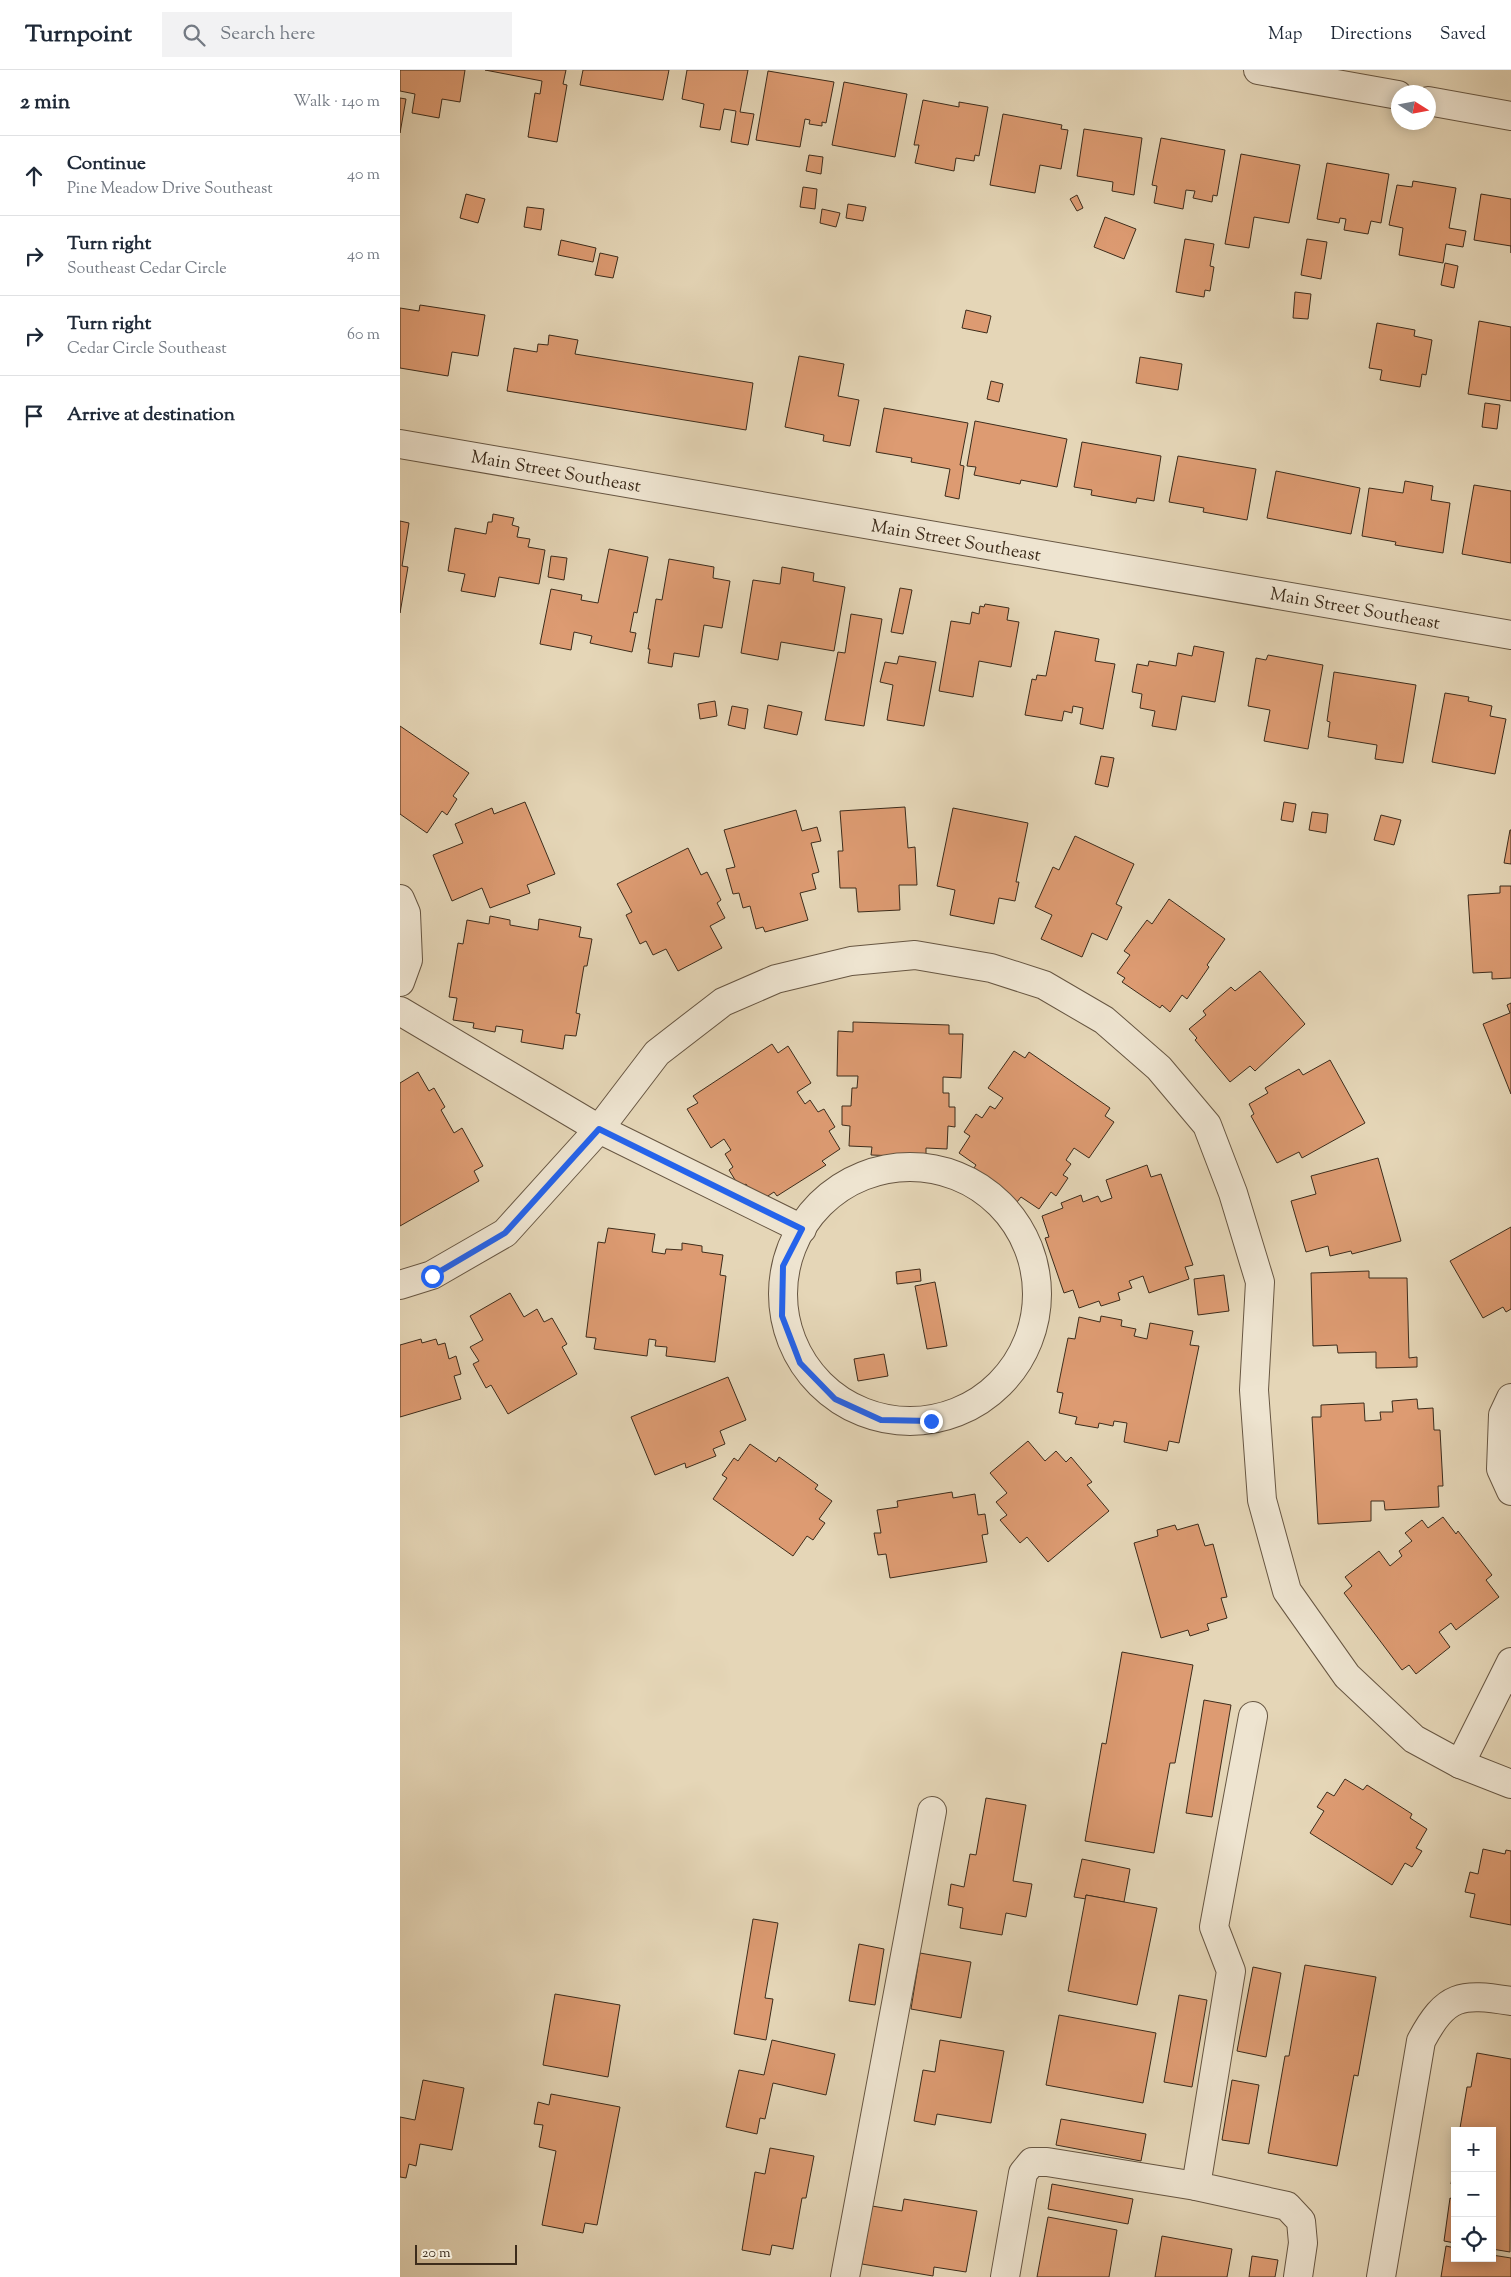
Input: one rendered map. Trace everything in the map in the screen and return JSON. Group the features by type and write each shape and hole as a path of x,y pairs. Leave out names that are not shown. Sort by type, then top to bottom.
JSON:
{"street":[{"path":"1258,70 1391,94"},
{"path":"1436,102 1511,116"},
{"name":"Main Street Southeast","path":"400,444 1511,635"},
{"path":"400,899 406,913 408,960 400,982"},
{"path":"400,1285 432,1276 505,1233 599,1129 657,1053 724,1002 776,979 851,961 915,954 991,968 1044,985 1104,1020 1159,1068 1207,1125 1233,1193 1260,1282 1254,1390 1262,1500 1287,1591 1346,1676 1414,1739 1460,1764 1511,1784"},
{"path":"400,1011 599,1129 802,1229"},
{"path":"887,1166 937,1168 984,1188 1018,1224 1036,1272 1035,1322 1015,1368 978,1403 931,1421 881,1420 835,1399 800,1363 782,1316 783,1266 802,1229 834,1192 887,1166"},
{"path":"1511,1398 1503,1414 1501,1469 1511,1491"},
{"path":"1460,1764 1511,1662"},
{"path":"1196,2186 1232,1971 1214,1927 1253,1716"},
{"path":"845,2277 932,1811"},
{"path":"1381,2277 1421,2041 1434,2018 1451,2002 1479,1996 1511,2001"},
{"path":"1005,2277 1023,2174 1032,2162 1047,2162 1196,2186 1287,2206 1300,2221 1303,2242 1298,2277"}],"building":[{"path":"400,70 465,70 460,102 442,99 439,118 412,113 415,94 400,91"},
{"path":"485,70 566,70 563,84 567,85 557,142 528,137 535,93 540,94 542,81"},
{"path":"583,70 669,70 663,100 580,85"},
{"path":"687,70 748,70 740,112 754,114 748,145 731,142 736,111 724,109 720,130 700,127 704,104 682,99"},
{"path":"768,71 834,82 826,123 822,122 822,126 809,124 810,120 805,119 800,147 756,140"},
{"path":"844,82 907,94 895,157 832,145"},
{"path":"400,98 406,99 400,133"},
{"path":"923,100 959,107 959,102 988,107 979,156 975,155 974,161 956,158 954,171 915,163 919,145 914,145"},
{"path":"1003,114 1062,125 1061,129 1068,130 1061,169 1040,165 1035,193 990,185"},
{"path":"1084,129 1142,138 1134,195 1112,191 1113,182 1077,176"},
{"path":"1161,138 1225,150 1217,196 1213,195 1212,202 1193,198 1195,191 1186,190 1183,209 1154,203 1157,186 1152,185"},
{"path":"1241,154 1300,165 1289,223 1254,217 1249,248 1225,244"},
{"path":"809,155 823,157 821,174 806,171"},
{"path":"1327,163 1389,174 1381,223 1371,221 1368,234 1344,230 1346,219 1340,218 1339,223 1317,219"},
{"path":"1413,181 1456,188 1449,228 1466,231 1463,247 1446,244 1443,263 1399,255 1403,228 1389,225 1397,185 1412,187"},
{"path":"803,187 817,189 815,209 800,207"},
{"path":"466,194 485,199 478,223 460,218"},
{"path":"1481,194 1511,199 1511,246 1474,240"},
{"path":"1077,195 1083,208 1077,211 1070,199"},
{"path":"848,204 866,207 863,221 846,218"},
{"path":"527,207 544,209 541,230 524,227"},
{"path":"822,209 840,213 836,227 820,223"},
{"path":"1105,217 1136,229 1124,259 1094,247"},
{"path":"1185,239 1214,244 1210,266 1214,267 1210,291 1205,290 1204,297 1176,292"},
{"path":"1307,239 1327,242 1321,279 1301,275"},
{"path":"561,240 596,248 593,262 558,255"},
{"path":"600,253 618,257 613,278 595,275"},
{"path":"1445,263 1458,266 1454,288 1441,285"},
{"path":"1295,292 1311,294 1308,319 1293,318"},
{"path":"420,305 485,315 478,356 452,352 448,376 400,368 400,308 419,311"},
{"path":"966,310 991,316 987,333 962,328"},
{"path":"1479,321 1511,327 1511,401 1468,394"},
{"path":"1377,323 1415,330 1414,336 1432,340 1426,375 1422,374 1420,387 1380,380 1382,370 1369,368"},
{"path":"549,335 578,340 575,354 753,383 746,430 507,391 514,348 537,352 538,344 548,345"},
{"path":"799,356 844,364 838,396 859,400 850,446 823,441 824,435 785,427"},
{"path":"1140,357 1182,364 1178,390 1136,383"},
{"path":"991,381 1003,384 999,402 987,399"},
{"path":"1485,403 1500,405 1497,429 1482,427"},
{"path":"884,408 968,423 960,465 964,466 959,499 945,496 950,469 911,462 912,458 876,452"},
{"path":"975,421 1067,439 1057,487 1021,480 1020,484 974,475 976,467 967,466"},
{"path":"1082,442 1161,456 1154,501 1137,498 1136,503 1091,495 1092,490 1074,487"},
{"path":"1178,456 1256,469 1247,520 1203,512 1204,508 1169,502"},
{"path":"1276,471 1360,488 1351,534 1267,518"},
{"path":"1405,481 1433,486 1431,500 1450,503 1443,553 1395,545 1396,542 1362,536 1369,488 1403,493"},
{"path":"1474,485 1511,491 1511,563 1462,554"},
{"path":"493,514 514,518 512,525 519,527 517,537 530,539 528,547 545,550 539,584 499,577 495,597 461,591 465,574 448,571 455,528 486,534 488,522 492,522"},
{"path":"400,521 409,523 402,566 408,567 400,613"},
{"path":"609,549 648,557 637,613 634,612 630,632 636,633 632,652 590,643 592,636 574,632 571,650 540,644 551,589 582,595 581,600 598,603"},
{"path":"551,556 567,558 564,580 548,577"},
{"path":"669,559 714,567 713,578 730,581 722,628 704,625 699,657 674,653 672,667 648,663 650,649 648,649 656,599 662,600"},
{"path":"782,567 814,573 813,581 845,587 834,651 781,642 778,660 741,653 753,580 780,584"},
{"path":"900,588 912,590 903,634 891,632"},
{"path":"985,604 1009,608 1007,620 1019,622 1011,667 979,661 973,697 939,691 951,621 970,624 972,612 979,614 980,606 984,607"},
{"path":"851,614 882,619 864,726 825,720 838,652 845,653"},
{"path":"1055,631 1099,639 1095,661 1115,664 1103,729 1080,724 1083,708 1073,706 1072,713 1064,711 1062,721 1025,715 1032,679 1036,680 1037,675 1046,676"},
{"path":"1194,646 1224,652 1215,702 1182,696 1176,730 1152,726 1155,711 1140,708 1142,694 1132,692 1137,664 1148,666 1149,661 1176,666 1178,653 1192,656"},
{"path":"1268,655 1323,665 1308,749 1264,741 1270,710 1248,706 1256,658 1266,660"},
{"path":"899,656 936,662 924,726 887,720 893,685 880,682 885,662 897,664"},
{"path":"1334,672 1416,685 1403,763 1375,759 1377,745 1328,737 1330,722 1327,721"},
{"path":"1445,693 1469,697 1468,701 1492,706 1490,716 1506,719 1495,774 1432,762"},
{"path":"715,701 717,716 700,719 698,704"},
{"path":"768,705 802,712 797,735 764,728"},
{"path":"732,706 748,709 745,729 728,725"},
{"path":"400,726 469,773 453,796 457,799 447,815 442,811 427,833 400,814"},
{"path":"1101,756 1114,758 1108,787 1095,784"},
{"path":"525,802 555,874 527,885 530,893 490,908 482,888 452,901 433,855 463,843 455,824 492,808 494,814"},
{"path":"1284,802 1296,804 1293,822 1281,820"},
{"path":"905,807 908,848 915,847 917,885 899,885 900,910 858,912 856,888 840,888 838,851 843,851 840,811"},
{"path":"953,808 1028,823 1016,882 1019,882 1015,901 999,898 994,924 950,915 955,890 937,886"},
{"path":"796,810 802,831 817,827 821,841 811,843 819,872 812,874 816,889 800,893 808,920 765,932 763,927 756,929 750,906 743,908 739,893 733,894 726,869 735,867 724,830"},
{"path":"1312,812 1328,814 1326,833 1309,830"},
{"path":"1381,815 1401,820 1394,845 1374,840"},
{"path":"1511,830 1511,864 1504,863"},
{"path":"1075,836 1134,864 1116,904 1122,907 1107,940 1092,933 1082,957 1041,939 1052,915 1035,907 1053,867 1059,870"},
{"path":"688,848 701,875 707,872 721,900 717,903 725,918 710,926 722,948 678,971 666,949 653,955 646,941 640,944 626,915 632,912 617,884"},
{"path":"1500,886 1511,886 1511,978 1492,979 1492,972 1473,973 1468,895 1500,893"},
{"path":"1169,899 1225,939 1187,999 1182,995 1170,1012 1162,1005 1160,1008 1122,982 1125,978 1117,973 1130,955 1124,951 1147,920 1152,924"},
{"path":"490,916 510,920 510,925 538,930 539,919 581,927 579,937 592,939 587,966 584,966 576,1013 580,1014 576,1036 565,1035 563,1049 521,1042 523,1030 496,1026 495,1032 473,1028 474,1023 453,1020 457,998 449,997 458,943 463,944 467,920 489,924"},
{"path":"1260,971 1305,1024 1255,1071 1250,1066 1230,1082 1195,1040 1197,1038 1189,1029 1206,1015 1203,1011 1231,987 1235,991"},
{"path":"1511,1003 1511,1094 1483,1024 1510,1013 1507,1005"},
{"path":"853,1022 949,1025 949,1034 963,1034 961,1078 943,1077 943,1093 949,1093 949,1107 955,1107 955,1127 948,1126 947,1149 926,1148 926,1157 871,1155 872,1147 849,1146 850,1126 842,1125 842,1106 851,1106 852,1088 857,1088 858,1076 837,1076 838,1031 853,1032"},
{"path":"772,1044 778,1053 788,1046 811,1083 797,1092 805,1104 810,1100 818,1112 824,1109 835,1127 829,1131 840,1149 822,1161 826,1165 777,1196 774,1192 757,1203 746,1184 740,1188 729,1170 733,1167 725,1154 731,1150 724,1139 711,1148 687,1109 698,1103 693,1096"},
{"path":"1014,1051 1025,1058 1029,1052 1110,1108 1105,1116 1114,1122 1089,1158 1074,1148 1066,1160 1071,1164 1063,1175 1068,1178 1056,1196 1051,1192 1039,1209 1021,1197 1017,1202 972,1171 976,1165 959,1153 970,1136 964,1132 976,1114 982,1118 990,1106 995,1109 1003,1098 988,1088"},
{"path":"1330,1060 1365,1123 1302,1158 1299,1152 1277,1163 1251,1116 1254,1114 1249,1104 1268,1093 1265,1088 1299,1069 1303,1075"},
{"path":"418,1072 429,1091 434,1088 445,1107 441,1110 454,1133 462,1128 483,1166 474,1171 479,1181 400,1226 400,1083"},
{"path":"1378,1158 1401,1241 1352,1254 1351,1251 1330,1256 1328,1246 1306,1252 1291,1201 1316,1194 1311,1176"},
{"path":"1147,1165 1151,1177 1161,1174 1193,1265 1185,1267 1189,1279 1149,1293 1143,1276 1129,1281 1132,1288 1118,1293 1120,1300 1101,1306 1099,1301 1079,1308 1073,1290 1064,1293 1045,1238 1049,1237 1042,1216 1063,1208 1061,1203 1081,1195 1083,1202 1098,1196 1101,1202 1112,1198 1106,1180"},
{"path":"1511,1227 1511,1309 1506,1312 1503,1307 1483,1318 1450,1261"},
{"path":"608,1228 655,1234 652,1252 665,1254 666,1249 682,1250 682,1243 702,1246 702,1252 723,1255 720,1275 726,1276 715,1362 666,1356 667,1347 655,1346 656,1340 649,1339 647,1356 594,1349 596,1338 586,1337 598,1242 605,1243"},
{"path":"920,1269 921,1281 897,1284 896,1272"},
{"path":"1369,1271 1369,1278 1407,1278 1409,1358 1417,1357 1417,1367 1376,1368 1376,1352 1338,1353 1337,1345 1313,1346 1311,1273"},
{"path":"1224,1275 1229,1311 1198,1315 1194,1279"},
{"path":"935,1282 947,1346 927,1349 915,1286"},
{"path":"510,1293 524,1317 537,1309 544,1322 552,1318 567,1344 562,1347 577,1374 508,1414 491,1385 486,1388 473,1364 479,1361 470,1347 483,1340 470,1316"},
{"path":"1101,1316 1122,1320 1121,1326 1136,1329 1134,1336 1147,1339 1150,1323 1193,1331 1190,1345 1199,1346 1179,1443 1169,1441 1167,1451 1124,1442 1127,1423 1114,1421 1113,1426 1099,1423 1098,1428 1075,1424 1077,1417 1059,1413 1063,1393 1057,1392 1068,1338 1075,1339 1079,1317 1100,1322"},
{"path":"421,1339 422,1343 436,1339 438,1345 445,1343 449,1359 456,1356 461,1374 454,1376 461,1399 400,1417 400,1345"},
{"path":"884,1354 888,1376 858,1381 854,1359"},
{"path":"728,1377 746,1420 720,1431 725,1444 713,1449 716,1456 686,1468 685,1463 655,1475 631,1417"},
{"path":"1417,1399 1418,1409 1433,1408 1434,1430 1440,1430 1443,1486 1438,1486 1439,1507 1385,1510 1384,1501 1371,1501 1371,1521 1318,1524 1312,1417 1321,1417 1321,1405 1364,1403 1365,1421 1381,1420 1380,1412 1393,1412 1392,1401"},
{"path":"1028,1441 1045,1461 1056,1451 1066,1462 1071,1457 1092,1482 1087,1485 1109,1511 1048,1562 1027,1537 1020,1543 1000,1520 1007,1515 996,1502 1007,1493 990,1473"},
{"path":"750,1444 776,1462 779,1457 818,1485 815,1489 832,1501 819,1519 825,1523 813,1540 807,1536 793,1556 713,1499 727,1478 722,1475 734,1458 738,1461"},
{"path":"952,1492 953,1498 975,1494 978,1515 985,1514 988,1534 982,1535 987,1562 890,1578 886,1554 878,1555 874,1533 881,1533 877,1510 898,1507 897,1501"},
{"path":"1443,1517 1456,1534 1458,1531 1492,1575 1486,1580 1499,1597 1456,1630 1451,1623 1439,1632 1450,1647 1416,1674 1409,1665 1402,1670 1344,1593 1352,1586 1345,1577 1379,1551 1390,1566 1402,1556 1399,1551 1412,1541 1405,1533 1422,1520 1428,1528"},
{"path":"1198,1524 1205,1546 1213,1544 1227,1597 1221,1598 1227,1618 1207,1624 1209,1630 1190,1636 1188,1630 1161,1638 1134,1543 1158,1536 1157,1530 1175,1525 1177,1530"},
{"path":"1122,1652 1193,1665 1175,1763 1170,1763 1154,1853 1085,1841 1102,1743 1106,1744"},
{"path":"1204,1700 1231,1705 1212,1817 1186,1813"},
{"path":"1345,1779 1363,1790 1367,1785 1412,1814 1410,1818 1427,1829 1416,1848 1422,1851 1412,1867 1405,1863 1392,1885 1310,1833 1324,1811 1317,1807 1327,1792 1334,1796"},
{"path":"986,1798 1026,1805 1013,1881 1032,1884 1026,1917 1006,1913 1002,1935 960,1928 963,1908 948,1905 951,1884 964,1887 970,1854 976,1855"},
{"path":"1483,1849 1505,1854 1506,1850 1511,1851 1511,1925 1470,1917 1475,1894 1465,1892 1470,1872 1478,1874"},
{"path":"1082,1859 1130,1869 1124,1902 1086,1895 1086,1899 1074,1897"},
{"path":"1086,1895 1157,1908 1137,2005 1068,1991"},
{"path":"753,1919 778,1923 765,1998 773,1999 766,2040 734,2034"},
{"path":"859,1944 884,1949 875,2005 849,2001"},
{"path":"920,1953 971,1962 961,2018 911,2009"},
{"path":"1305,1965 1376,1977 1358,2076 1354,2075 1337,2166 1268,2153 1285,2056 1289,2056"},
{"path":"1253,1967 1281,1973 1266,2057 1237,2051"},
{"path":"555,1994 620,2005 608,2077 543,2065"},
{"path":"1179,1995 1207,2000 1192,2087 1164,2082"},
{"path":"1059,2015 1156,2033 1143,2103 1046,2085"},
{"path":"772,2040 835,2054 826,2095 773,2083 765,2119 760,2118 757,2134 726,2127 739,2070 764,2075"},
{"path":"940,2040 1004,2051 991,2123 937,2114 935,2125 914,2121 923,2070 935,2072"},
{"path":"1477,2053 1511,2059 1510,2252 1496,2250 1496,2127 1460,2127 1467,2087 1471,2087"},
{"path":"423,2080 464,2088 452,2150 420,2144 416,2166 409,2164 406,2178 400,2177 400,2117 415,2120"},
{"path":"1232,2080 1259,2085 1249,2144 1222,2140"},
{"path":"551,2094 620,2107 597,2225 585,2223 583,2233 542,2225 556,2151 539,2147 543,2125 534,2124 538,2102 549,2105"},
{"path":"1061,2119 1146,2134 1141,2161 1056,2145"},
{"path":"770,2148 814,2156 806,2198 802,2198 793,2249 772,2245 770,2255 742,2250 755,2172 765,2174"},
{"path":"1052,2184 1133,2199 1128,2224 1048,2209"},
{"path":"1451,2198 1451,2242 1444,2241"},
{"path":"904,2199 977,2211 966,2272 934,2267 933,2276 862,2264 872,2206 902,2211"},
{"path":"1048,2217 1117,2230 1109,2277 1037,2277"},
{"path":"1162,2236 1232,2249 1227,2277 1155,2277"},
{"path":"1446,2246 1451,2247 1451,2262 1496,2262 1496,2256 1511,2258 1511,2277 1441,2277"},
{"path":"1252,2256 1278,2260 1275,2277 1249,2277"}],"route":[{"path":"432,1276 505,1233 599,1129 802,1229 783,1266 782,1316 800,1363 835,1399 881,1420 931,1421"}]}
